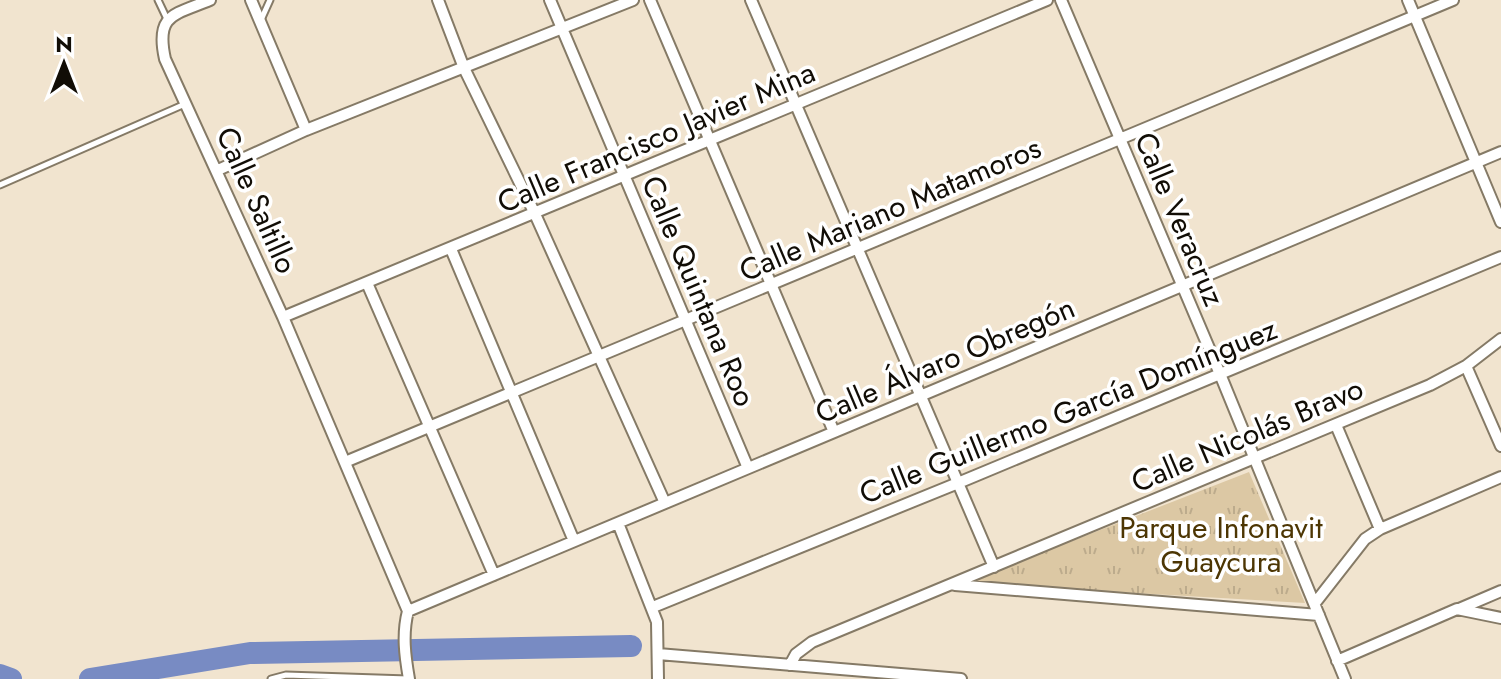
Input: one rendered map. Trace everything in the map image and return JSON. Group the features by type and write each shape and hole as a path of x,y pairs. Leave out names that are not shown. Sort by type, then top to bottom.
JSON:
{"street":[{"path":"167,20 210,0"},
{"path":"251,0 306,130"},
{"path":"438,0 464,68 535,214 665,503"},
{"name":"Calle Quintana Roo","path":"550,0 748,468"},
{"path":"218,170 306,130 633,0"},
{"path":"650,0 834,432"},
{"path":"751,0 994,567"},
{"name":"Calle Francisco Javier Mina","path":"283,317 1047,0"},
{"name":"Calle Veracruz","path":"1061,0 1345,679"},
{"path":"1408,0 1501,222"},
{"name":"Calle Mariano Matamoros","path":"345,462 1453,0"},
{"name":"Calle Saltillo","path":"167,20 160,38 165,59 283,317 408,611"},
{"name":"Calle Álvaro Obregón","path":"408,611 1501,152"},
{"path":"451,249 574,541"},
{"name":"Calle Guillermo García Domínguez","path":"653,607 1501,257"},
{"path":"367,283 494,575"},
{"name":"Calle Nicolás Bravo","path":"790,665 796,654 812,642 1430,385 1466,366 1501,339"},
{"path":"1466,366 1501,446"},
{"path":"1336,425 1380,529"},
{"path":"1315,603 1365,539 1380,529 1501,477"},
{"path":"618,523 657,622 657,679"},
{"path":"952,585 1319,615"},
{"path":"1337,661 1501,591"},
{"path":"1457,609 1501,618"},
{"path":"408,611 404,625 404,651 409,679"},
{"path":"658,654 874,675 961,679"}],"lane":[{"path":"158,0 167,20"},
{"path":"260,21 270,0"},
{"path":"0,185 186,104"},
{"path":"271,679 286,675 409,679"}],"green space":[{"name":"Parque Infonavit Guaycura","path":"1249,472 1305,603 964,583"}],"waterway":[{"path":"90,679 250,653 631,646"},
{"path":"0,675 11,679"}]}
